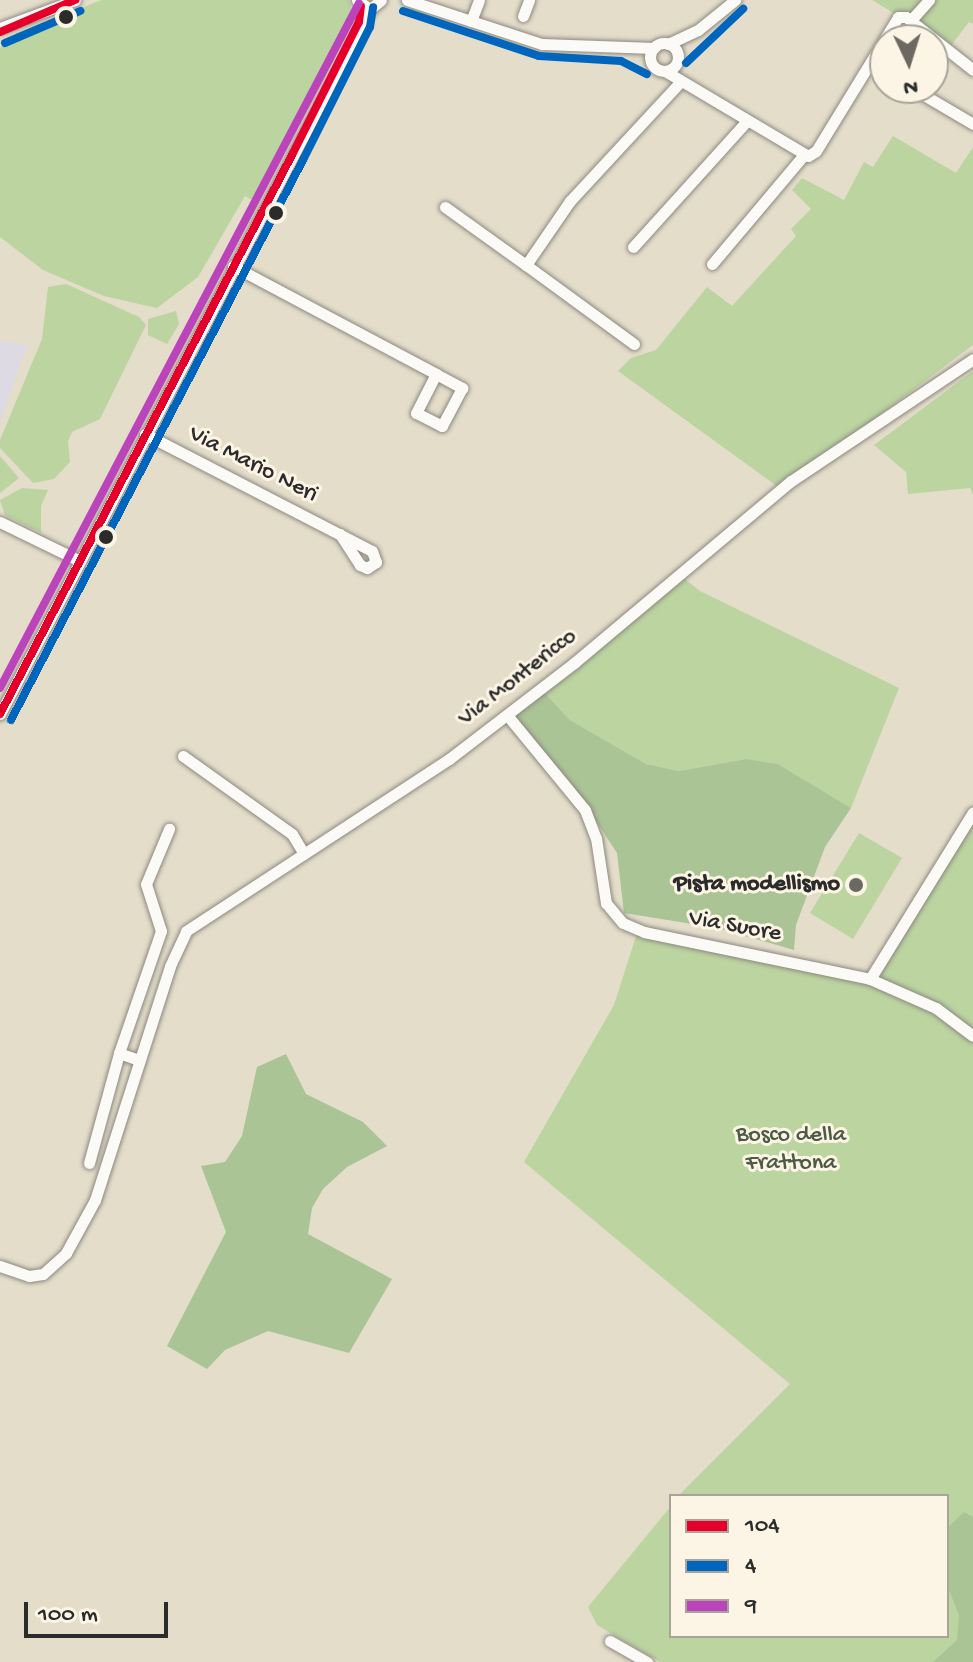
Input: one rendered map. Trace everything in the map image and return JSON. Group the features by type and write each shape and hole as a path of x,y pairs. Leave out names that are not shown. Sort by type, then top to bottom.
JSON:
{"street":[{"path":"0,30 13,22 75,0"},
{"path":"407,0 542,44 654,48 698,30"},
{"path":"471,21 479,0"},
{"path":"523,16 529,0"},
{"path":"666,65 698,30 735,0"},
{"path":"901,24 929,0"},
{"path":"0,714 359,22 372,3"},
{"path":"906,18 973,70"},
{"path":"666,65 668,44"},
{"path":"654,48 676,84 747,121 803,156"},
{"path":"624,49 666,65"},
{"path":"712,264 803,156 816,151 869,65"},
{"path":"526,265 570,201 676,84"},
{"path":"939,104 973,124"},
{"path":"633,247 747,121"},
{"path":"445,207 634,344"},
{"path":"233,266 436,374 462,388 442,426 416,413 436,374"},
{"name":"Via Montericco","path":"0,1266 29,1276 43,1274 66,1253 95,1200 139,1060 186,931 507,715 791,481 973,359"},
{"name":"Via Mario Neri","path":"145,434 340,534"},
{"path":"0,522 80,561"},
{"name":"Via Suore","path":"507,715 585,810 596,838 602,893 623,923 677,939 788,958 870,979 936,1008 973,1036"},
{"path":"183,756 292,834 304,854"},
{"path":"870,979 973,812"},
{"path":"89,1163 119,1053 161,931 146,884 169,829"},
{"path":"119,1053 139,1060"},
{"path":"610,1641 647,1662"}],"shaded area":[{"path":"0,340 27,345 0,422"}],"green space":[{"path":"102,0 349,0 354,20 257,203 245,196 198,277 157,308 104,296 43,270 0,237 0,48 16,33"},
{"path":"872,0 973,0 973,24 969,22 950,47 949,24 912,24"},
{"path":"893,136 956,173 973,147 973,345 781,489 618,371 631,358 656,350 707,287 732,306 796,236 791,229 811,209 792,190 802,178 844,200 864,162 873,167"},
{"path":"66,284 139,317 146,325 100,419 72,432 68,441 70,462 54,479 33,483 0,448 0,440 42,339 48,287"},
{"path":"176,311 179,324 167,344 148,335 148,319"},
{"path":"973,371 973,495 970,488 908,494 906,472 874,445"},
{"path":"0,456 19,478 0,493"},
{"path":"22,488 48,490 41,506 41,533 5,515 0,500"},
{"path":"681,576 700,591 899,688 851,808 778,764 746,759 679,771 646,764 570,720 541,689"},
{"path":"541,689 570,720 646,764 679,771 746,759 778,764 851,808 825,847 796,925 794,950 717,928 624,913 617,853 571,783 507,710"},
{"name":"Bosco della Frattona","path":"973,817 973,1662 660,1662 597,1625 588,1607 669,1508 669,1638 949,1638 949,1494 680,1494 790,1384 524,1162 614,1005 638,930 873,981"},
{"name":"Pista modellismo","path":"859,833 902,858 853,939 810,913"},
{"path":"286,1054 306,1094 363,1122 387,1146 347,1167 323,1189 312,1208 308,1234 392,1279 349,1353 268,1331 225,1350 207,1369 167,1346 226,1232 201,1166 225,1162 242,1136 257,1067"},
{"path":"964,1512 973,1517 973,1662 933,1662 957,1640 959,1615 949,1590 949,1526"}],"transit line":[{"name":"104","path":"0,32 75,0"},
{"name":"9","path":"0,688 359,3"},
{"name":"104","path":"0,714 292,155 359,22 361,6"},
{"name":"4","path":"11,720 303,160 370,27 373,7"},
{"name":"4","path":"686,63 743,9"},
{"name":"4","path":"5,43 80,11"},
{"name":"4","path":"403,11 539,56 621,61 647,74"}],"place":[{"name":"Pista modellismo","path":"856,885"}]}
